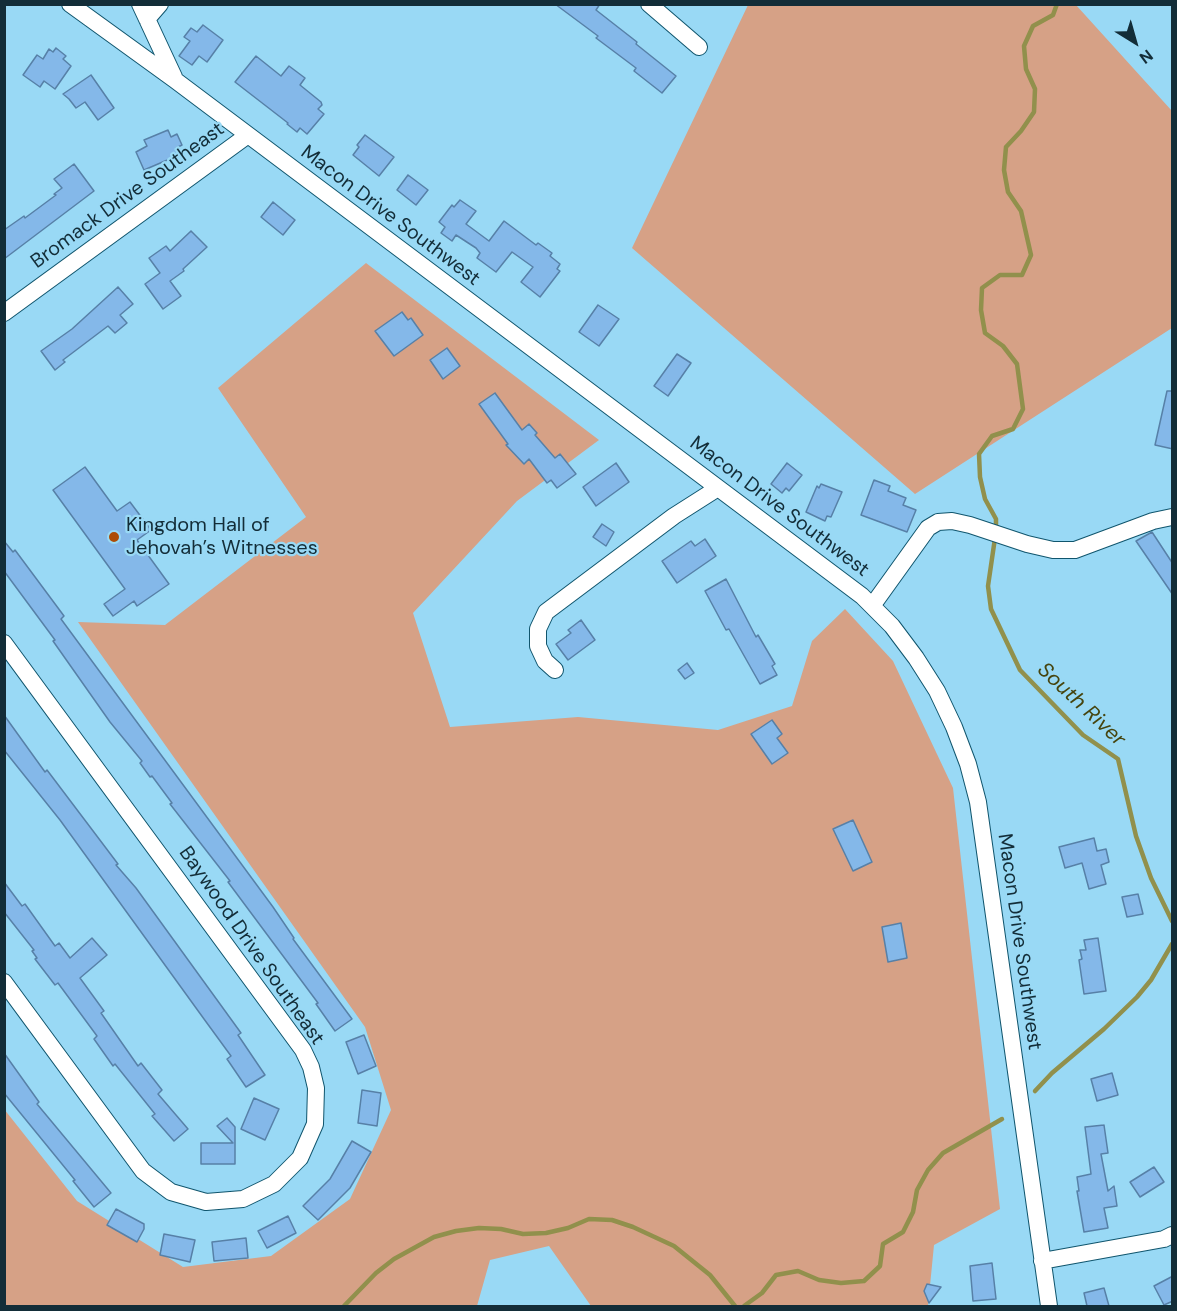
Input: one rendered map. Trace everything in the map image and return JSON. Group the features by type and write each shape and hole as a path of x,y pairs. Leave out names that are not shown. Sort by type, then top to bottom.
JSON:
{"street":[{"name":"Macon Drive Southwest","path":"70,4 175,80 862,596 892,626 937,691 954,727 970,772 979,813 1050,1306"},
{"path":"160,4 143,12 175,80"},
{"path":"649,4 699,47"},
{"name":"Bromack Drive Southeast","path":"4,313 248,135"},
{"path":"555,670 545,661 538,646 538,629 546,612 674,516 718,488"},
{"path":"872,606 928,528 938,522 952,521 970,525 1053,550 1075,550 1153,521 1173,517"},
{"name":"Baywood Drive Southeast","path":"4,643 303,1050 311,1067 316,1088 315,1124 300,1158 274,1184 243,1199 206,1202 171,1192 143,1171 4,982"},
{"path":"1042,1261 1164,1239 1173,1235"}],"shaded area":[{"path":"748,5 1076,5 1172,111 1172,328 915,494 632,248"},
{"path":"366,263 599,440 517,501 413,613 450,727 578,717 718,730 792,706 812,641 845,609 893,661 953,788 1000,1209 934,1245 928,1306 591,1306 549,1246 490,1260 477,1306 5,1306 4,1109 77,1201 183,1267 271,1256 350,1199 391,1110 365,1027 78,622 165,625 306,517 218,388"}],"building":[{"path":"555,4 600,4 596,10 676,76 662,93 634,71 636,68 596,38 598,36"},
{"path":"203,25 223,40 207,62 199,56 192,65 179,56 190,41 184,37 191,28 197,32"},
{"path":"56,48 66,56 63,59 71,66 55,89 44,81 40,87 23,75 37,55 43,59 49,49 53,52"},
{"path":"256,56 281,76 289,66 305,78 300,85 321,102 322,105 318,109 324,114 307,134 300,128 297,132 235,82"},
{"path":"91,75 114,108 98,120 85,102 76,108 63,94"},
{"path":"168,130 171,137 177,134 182,145 176,148 179,155 144,170 136,152 147,146 144,140"},
{"path":"365,135 394,157 379,176 353,155"},
{"path":"74,164 94,191 4,259 4,230 56,195 54,194 62,188 54,179"},
{"path":"408,175 428,190 416,205 397,190"},
{"path":"460,200 476,211 466,224 489,241 504,221 536,245 538,243 552,253 550,256 560,264 557,269 560,271 540,297 521,282 533,267 512,252 496,272 477,258 480,253 476,248 456,235 452,241 441,233 445,227 439,222 452,205 454,207"},
{"path":"273,202 295,220 283,235 261,217"},
{"path":"191,231 207,247 183,269 184,271 170,281 181,296 163,309 145,284 160,273 149,258 166,246 170,251"},
{"path":"118,287 133,304 120,315 127,323 115,333 108,326 63,360 65,362 55,370 41,351 72,329"},
{"path":"598,305 619,319 599,346 579,332"},
{"path":"402,312 408,320 411,318 423,335 394,356 375,331"},
{"path":"447,348 460,366 443,379 430,360"},
{"path":"677,354 691,363 668,396 654,386"},
{"path":"1167,391 1173,391 1173,449 1155,445"},
{"path":"495,393 522,430 529,424 537,433 535,435 555,458 560,454 576,474 557,488 551,480 547,483 529,459 524,464 506,445 508,444 479,404"},
{"path":"616,463 629,482 596,506 583,487"},
{"path":"787,463 802,475 789,491 786,488 782,493 771,484"},
{"name":"Kingdom Hall of Jehovah’s Witnesses","path":"85,467 117,511 130,502 151,530 137,540 169,584 137,606 134,601 113,616 104,604 125,589 53,490"},
{"path":"874,480 890,486 888,491 906,498 903,505 916,510 907,532 861,515"},
{"path":"821,484 842,492 831,517 827,516 825,521 806,512 817,486 819,488"},
{"path":"602,524 614,532 606,546 593,537"},
{"path":"1152,532 1173,564 1173,595 1136,541"},
{"path":"705,539 716,556 677,583 662,561 691,541 695,546"},
{"path":"4,541 13,552 15,550 64,616 61,619 273,907 293,939 352,1019 335,1031 316,1004 318,1003 228,882 230,881 170,804 172,803 152,776 150,777 140,763 142,761 110,722 53,641 55,640 4,571"},
{"path":"726,579 756,637 758,635 775,664 772,666 777,675 760,684 705,591"},
{"path":"581,620 595,640 568,660 556,644 571,633 568,630"},
{"path":"687,663 694,673 685,679 678,670"},
{"path":"4,715 45,772 47,770 118,864 116,865 136,888 241,1033 238,1035 265,1075 246,1087 227,1059 231,1056 60,820 4,750"},
{"path":"772,720 782,734 777,738 788,753 772,764 751,734"},
{"path":"853,820 872,862 853,871 833,829"},
{"path":"1094,838 1097,851 1106,849 1109,862 1101,865 1106,884 1089,889 1082,863 1065,868 1059,847"},
{"path":"4,882 22,906 25,904 55,946 59,943 70,958 92,938 107,955 80,978 104,1011 101,1013 138,1066 141,1063 162,1090 158,1094 188,1129 174,1141 152,1116 155,1114 115,1064 113,1066 94,1039 97,1036 58,983 55,985 35,959 37,958 32,951 34,950 4,912"},
{"path":"1138,894 1143,914 1127,917 1122,897"},
{"path":"901,923 907,958 888,962 882,927"},
{"path":"1098,938 1106,991 1084,994 1079,960 1082,959 1080,950 1086,950 1084,940"},
{"path":"364,1035 376,1066 358,1074 346,1042"},
{"path":"4,1053 39,1102 37,1104 111,1193 94,1207 73,1181 75,1180 4,1093"},
{"path":"1112,1073 1118,1095 1097,1101 1091,1079"},
{"path":"362,1090 381,1093 377,1126 358,1123"},
{"path":"254,1098 279,1109 265,1140 241,1129"},
{"path":"227,1118 235,1127 235,1164 201,1164 201,1143 233,1143 217,1126"},
{"path":"1104,1125 1108,1153 1101,1154 1108,1191 1114,1186 1117,1206 1104,1208 1108,1228 1084,1232 1077,1177 1091,1174 1085,1127"},
{"path":"352,1141 371,1152 350,1188 318,1220 303,1206 330,1179"},
{"path":"1154,1167 1164,1182 1140,1197 1130,1182"},
{"path":"116,1209 144,1224 144,1229 137,1242 107,1225"},
{"path":"288,1216 296,1233 267,1248 258,1231"},
{"path":"164,1234 195,1240 190,1262 160,1255"},
{"path":"246,1238 248,1258 214,1261 212,1242"},
{"path":"992,1263 996,1299 973,1301 970,1266"},
{"path":"1173,1276 1173,1301 1164,1305 1154,1286"},
{"path":"927,1284 941,1287 929,1303 924,1291"},
{"path":"1104,1288 1109,1306 1087,1306 1084,1293"}],"waterway":[{"name":"South River","path":"996,529 996,519 985,499 980,477 979,454 992,436 1013,429 1023,409 1017,364 1003,346 985,333 981,310 982,288 1000,275 1022,275 1031,255 1021,211 1008,192 1004,170 1006,147 1034,112 1035,89 1026,69 1024,46 1033,26 1053,15 1057,4"},
{"name":"South River","path":"995,538 988,586 991,609 1020,670 1083,735 1118,759 1136,836 1151,878 1172,921"},
{"name":"South River","path":"1035,1091 1137,997 1151,980 1172,944"},
{"name":"South River","path":"744,1306 762,1293 776,1275 798,1271 819,1280 841,1283 864,1281 880,1266 883,1244 903,1232 913,1212 917,1190 928,1170 943,1153 1002,1119"},
{"name":"South River","path":"344,1306 376,1273 394,1259 434,1237 479,1228 501,1229 523,1234 546,1233 568,1228 589,1219 612,1220 674,1246 710,1275 735,1306"}],"place":[{"name":"Kingdom Hall of Jehovah’s Witnesses","path":"114,537"}]}
